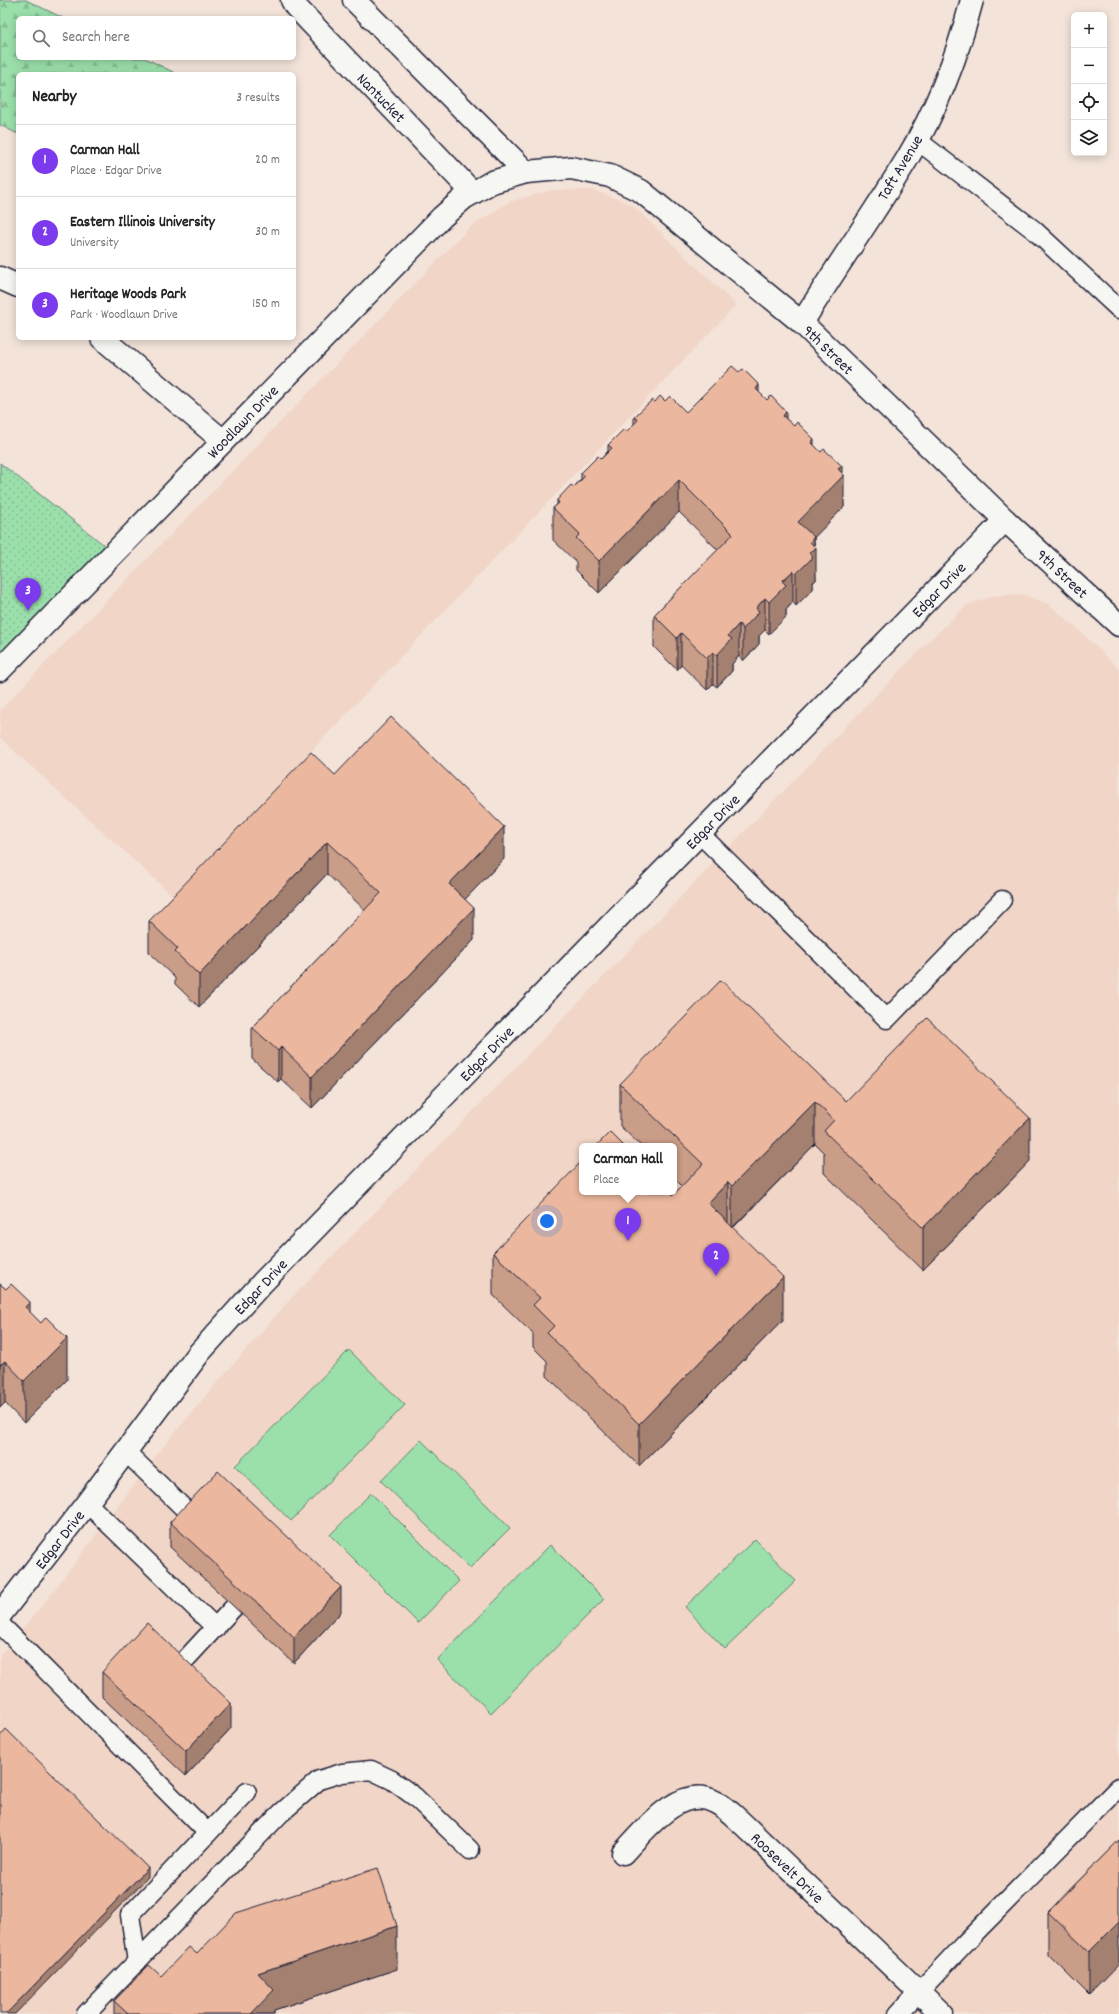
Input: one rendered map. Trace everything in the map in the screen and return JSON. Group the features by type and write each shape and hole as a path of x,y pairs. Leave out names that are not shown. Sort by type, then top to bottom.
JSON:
{"street":[{"name":"Nantucket","path":"292,0 296,7 473,193"},
{"path":"354,0 526,172"},
{"name":"Taft Avenue","path":"802,323 917,140 938,97 965,26 972,0"},
{"name":"9th Street","path":"492,182 526,172 571,168 610,176 641,191 802,323 1005,520 1119,625"},
{"name":"Woodlawn Drive","path":"0,670 113,552 442,217 464,198 492,182"},
{"path":"0,278 16,285"},
{"path":"104,340 223,441"},
{"name":"Edgar Drive","path":"0,1615 87,1503 200,1352 262,1283 1005,520"},
{"name":"Roosevelt Drive","path":"622,1853 670,1806 694,1797 714,1801 744,1825 918,1993 942,2014"}],"lane":[{"path":"917,140 1034,230 1119,309"},
{"path":"700,834 887,1019 1002,900"},
{"path":"125,1451 196,1520"},
{"path":"87,1503 216,1628"},
{"path":"173,1673 234,1607"},
{"path":"0,1624 208,1833"},
{"path":"86,2014 281,1813 319,1780 342,1773 371,1770 392,1780 415,1797 470,1850"},
{"path":"898,2014 964,1944 1119,1787"},
{"path":"137,1962 130,1915 247,1792"}],"shaded area":[{"path":"551,190 593,190 631,204 736,305 173,896 0,738 0,710 469,228 509,202"},
{"path":"1022,594 1048,604 1079,630 1119,669 1119,2014 0,2014 0,1655 45,1602 159,1452 208,1393 286,1304 928,642 967,605 993,596"}],"green space":[{"path":"0,0 26,0 59,16 16,16 16,60 149,60 173,72 16,72 16,133 0,125"},
{"path":"0,463 113,552 0,670"},
{"path":"349,1350 405,1405 291,1521 235,1466"},
{"path":"421,1440 510,1528 470,1568 381,1481"},
{"path":"371,1493 459,1581 418,1623 330,1535"},
{"path":"755,1539 796,1581 725,1649 685,1607"},
{"path":"550,1545 604,1599 491,1713 437,1660"}],"building":[{"path":"732,366 739,372 743,369 759,385 756,389 767,400 771,396 786,412 783,416 794,426 797,422 814,439 811,442 821,452 824,449 842,466 838,469 844,475 798,522 814,537 810,542 816,548 809,553 813,557 796,574 793,571 782,581 786,585 769,602 765,598 756,608 759,612 743,629 739,624 728,636 732,639 717,655 713,652 707,658 681,633 677,638 654,615 733,534 679,480 599,561 576,538 580,534 553,508 559,503 557,500 571,485 574,487 585,476 581,473 598,456 601,459 612,448 608,445 624,429 627,431 638,420 634,417 652,400 655,402 660,396 665,401 670,396 686,412"},
{"path":"391,717 504,827 449,884 474,908 312,1077 281,1047 278,1051 252,1027 381,893 327,842 199,975 175,952 178,949 149,921 311,752 335,775"},
{"path":"721,980 846,1101 927,1018 1030,1118 923,1228 824,1131 834,1120 815,1102 732,1186 728,1182 708,1203 783,1277 639,1424 547,1333 554,1326 533,1305 540,1298 493,1253 579,1164 579,1195 677,1195 677,1191 703,1164 620,1084"},
{"path":"610,1132 621,1143 599,1143"},
{"path":"0,1284 6,1289 11,1284 30,1302 25,1307 41,1323 46,1317 67,1338 24,1381 5,1361 0,1365"},
{"path":"218,1471 341,1587 294,1637 170,1522"},
{"path":"147,1623 231,1703 186,1751 102,1672"},
{"path":"6,1729 148,1868 6,2014 0,2014 0,1736"},
{"path":"1119,1840 1119,1922 1089,1952 1048,1912"},
{"path":"378,1868 397,1926 258,1973 274,1990 251,2014 128,2014 114,2001 149,1965 161,1976 189,1947 197,1954 236,1913"}],"place":[{"name":"Heritage Woods Park","path":"28,611"},
{"name":"Carman Hall","path":"628,1241"},
{"name":"Eastern Illinois University","path":"716,1276"}]}
